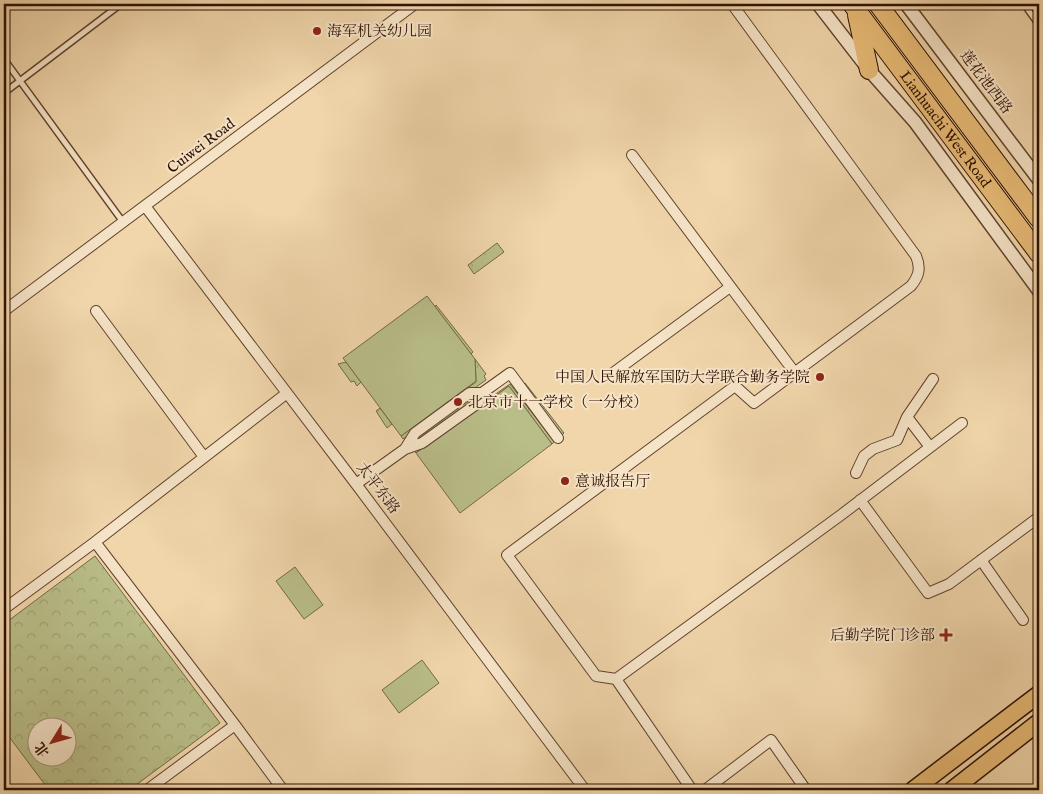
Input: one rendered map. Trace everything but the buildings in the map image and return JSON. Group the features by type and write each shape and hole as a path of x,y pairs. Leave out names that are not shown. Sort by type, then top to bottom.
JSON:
{"highway":[{"name":"Lianhuachi West Road","path":"878,4 1039,219"},
{"path":"854,6 869,70"},
{"name":"Lianhuachi West Road","path":"854,6 1039,254"}],"main road":[{"path":"913,790 1039,694"},
{"path":"952,790 1039,722"}],"street":[{"name":"Cuiwei Road","path":"4,311 415,4"},
{"path":"732,4 916,256 920,265 918,278 911,286 754,403 735,386 507,556 596,676 616,679 860,500 962,422"},
{"path":"818,4 869,70 915,122 1039,291"},
{"name":"莲花池西路","path":"906,4 1039,180"},
{"path":"632,155 795,373"},
{"name":"太平东路","path":"145,206 585,790"},
{"path":"613,373 730,287"},
{"path":"96,310 204,457"},
{"path":"356,484 405,449 415,433 470,393 482,393 510,374 558,438"},
{"path":"856,473 864,456 897,440 907,417 932,379"},
{"path":"4,609 95,542 287,393"},
{"path":"907,417 930,447"},
{"path":"860,500 928,593 949,584 1039,517"},
{"path":"95,542 283,790"},
{"path":"981,560 1023,620"},
{"path":"616,679 692,790"},
{"path":"147,790 235,725"},
{"path":"705,790 771,740 806,790"}],"lane":[{"path":"4,93 121,4"},
{"path":"1024,4 1039,25"},
{"path":"4,59 124,222"}],"green space":[{"path":"497,243 504,252 474,274 468,265"},
{"path":"427,296 475,359 476,381 401,436 343,358"},
{"path":"436,305 473,352 471,354 435,307"},
{"path":"475,359 486,374 484,376 486,380 403,439 401,436 476,382"},
{"path":"346,362 361,382 357,386 354,381 351,382 338,364"},
{"path":"510,384 554,442 552,444 509,386 416,453 414,451"},
{"path":"524,384 564,433 562,435"},
{"path":"509,386 552,444 460,513 416,453"},
{"path":"469,397 474,399 474,403 426,437 422,432"},
{"path":"380,408 392,424 387,428 376,411"},
{"path":"95,556 220,723 129,790 49,790 31,766 78,766 78,716 28,716 28,762 4,730 4,624"},
{"path":"295,567 323,605 304,619 276,581"},
{"path":"422,660 439,683 399,713 382,690"}],"place":[{"name":"海军机关幼儿园","path":"317,31"},
{"name":"中国人民解放军国防大学联合勤务学院","path":"820,377"},
{"name":"北京市十一学校（一分校）","path":"458,402"},
{"name":"意诚报告厅","path":"565,481"},
{"name":"后勤学院门诊部","path":"946,635"}]}
